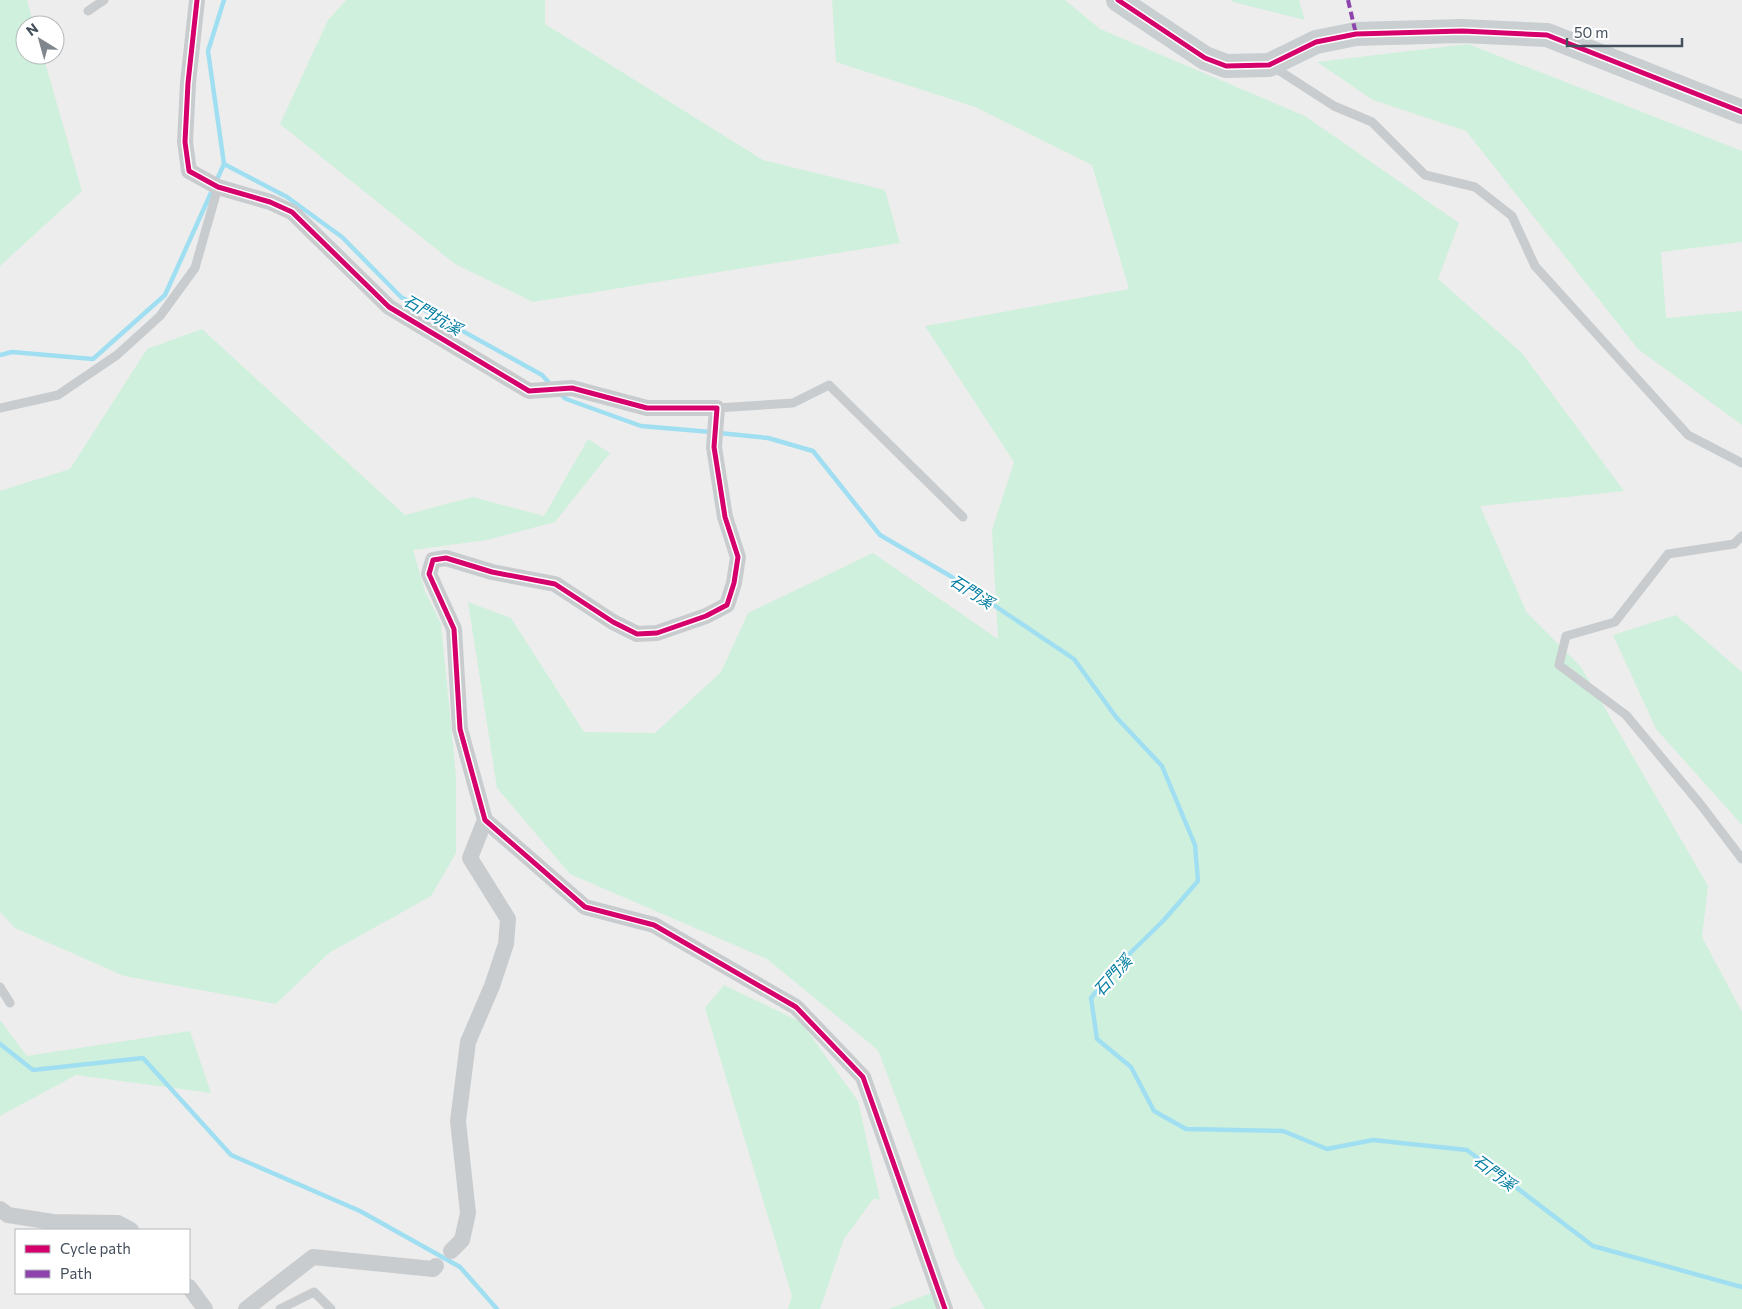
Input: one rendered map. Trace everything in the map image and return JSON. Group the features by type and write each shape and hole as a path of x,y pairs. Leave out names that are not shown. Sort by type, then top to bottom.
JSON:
{"street":[{"path":"196,0 185,142 189,171 213,185 270,202 292,212 389,307 529,391 572,388 647,408 716,416 714,443 726,517 738,557 734,583 727,605 706,616 657,633 637,634 613,622 555,584 492,572 446,558 434,560 429,574 454,629 460,729 485,820 584,907 654,925 796,1007 863,1077 945,1309"},
{"path":"1118,0 1205,58 1226,66 1269,64 1316,42 1356,34 1462,31 1547,35 1742,112"},
{"path":"246,1309 313,1257 433,1268 462,1240 468,1213 458,1121 468,1042 492,986 506,944 508,919 470,858 485,820"},
{"path":"0,1209 8,1215 53,1222 118,1223 129,1229"},
{"path":"190,1288 205,1309"}],"lane":[{"path":"88,11 104,0"},
{"path":"1269,64 1334,106 1372,122 1425,175 1475,187 1512,216 1536,266 1688,435 1742,463"},
{"path":"0,408 58,396 117,355 160,316 195,268 213,185"},
{"path":"716,416 793,403 829,385 963,517"},
{"path":"1742,536 1734,544 1668,554 1615,622 1566,636 1559,665 1626,715 1701,805 1742,858"},
{"path":"0,987 10,1003"},
{"path":"280,1309 314,1292 331,1309"}],"green space":[{"path":"0,0 27,0 31,15 15,15 15,65 46,65 82,191 0,266"},
{"path":"346,0 545,0 545,24 763,160 885,190 900,243 533,302 455,264 280,124 328,20"},
{"path":"832,0 1065,0 1100,29 1305,116 1459,223 1438,279 1522,353 1624,491 1480,506 1527,613 1581,667 1708,886 1702,937 1742,1012 1742,1309 985,1309 956,1258 878,1050 767,959 570,874 497,788 468,602 511,618 584,732 655,733 721,672 748,613 873,553 998,639 992,530 1014,462 925,326 1129,289 1092,165 975,107 836,62"},
{"path":"1230,0 1299,0 1305,20 1233,2"},
{"path":"1468,44 1742,151 1742,242 1661,252 1666,318 1742,311 1742,425 1638,349 1466,131 1373,100 1317,62"},
{"path":"202,329 405,515 473,497 544,516 588,439 610,453 555,522 487,540 413,550 425,591 441,624 456,776 456,853 431,896 329,953 276,1004 124,976 15,928 0,912 0,491 70,469 147,349"},
{"path":"1676,615 1742,672 1742,825 1656,729 1613,635"},
{"path":"724,985 801,1022 858,1101 880,1200 874,1198 844,1239 820,1309 788,1309 792,1296 705,1008"},
{"path":"0,1020 27,1056 190,1031 211,1093 76,1075 0,1116"},
{"path":"931,1293 938,1309 889,1309"}],"waterway":[{"name":"石門坑溪","path":"224,0 208,51 224,164 287,197 342,237 401,297 542,375 552,386"},
{"path":"0,355 12,352 93,359 165,295 224,164"},
{"name":"石門坑溪","path":"559,393 566,399 641,426 711,432"},
{"name":"石門溪","path":"719,433 768,438 813,451 880,535 952,577 1074,659 1116,717 1162,766 1195,845 1198,881 1163,921 1117,966 1091,998 1097,1039 1131,1067 1154,1111 1186,1129 1283,1131 1327,1149 1373,1140 1467,1150 1593,1246 1742,1287"},
{"path":"0,1044 33,1070 143,1058 231,1155 360,1211 460,1267 497,1309"}],"marked path":[{"path":"1348,0 1356,34"}],"cycle path":[{"path":"197,0 188,83 185,142 189,171 218,187 270,202 292,212 389,307 529,391 572,388 647,408 717,408 714,447 725,517 738,557 734,583 727,605 706,616 657,633 637,634 613,622 555,584 492,572 446,558 433,560 429,574 454,629 460,729 485,820 585,907 654,925 796,1007 863,1077 945,1309"},
{"path":"1118,0 1205,58 1226,66 1269,65 1316,42 1356,34 1462,31 1547,35 1742,112"}]}
